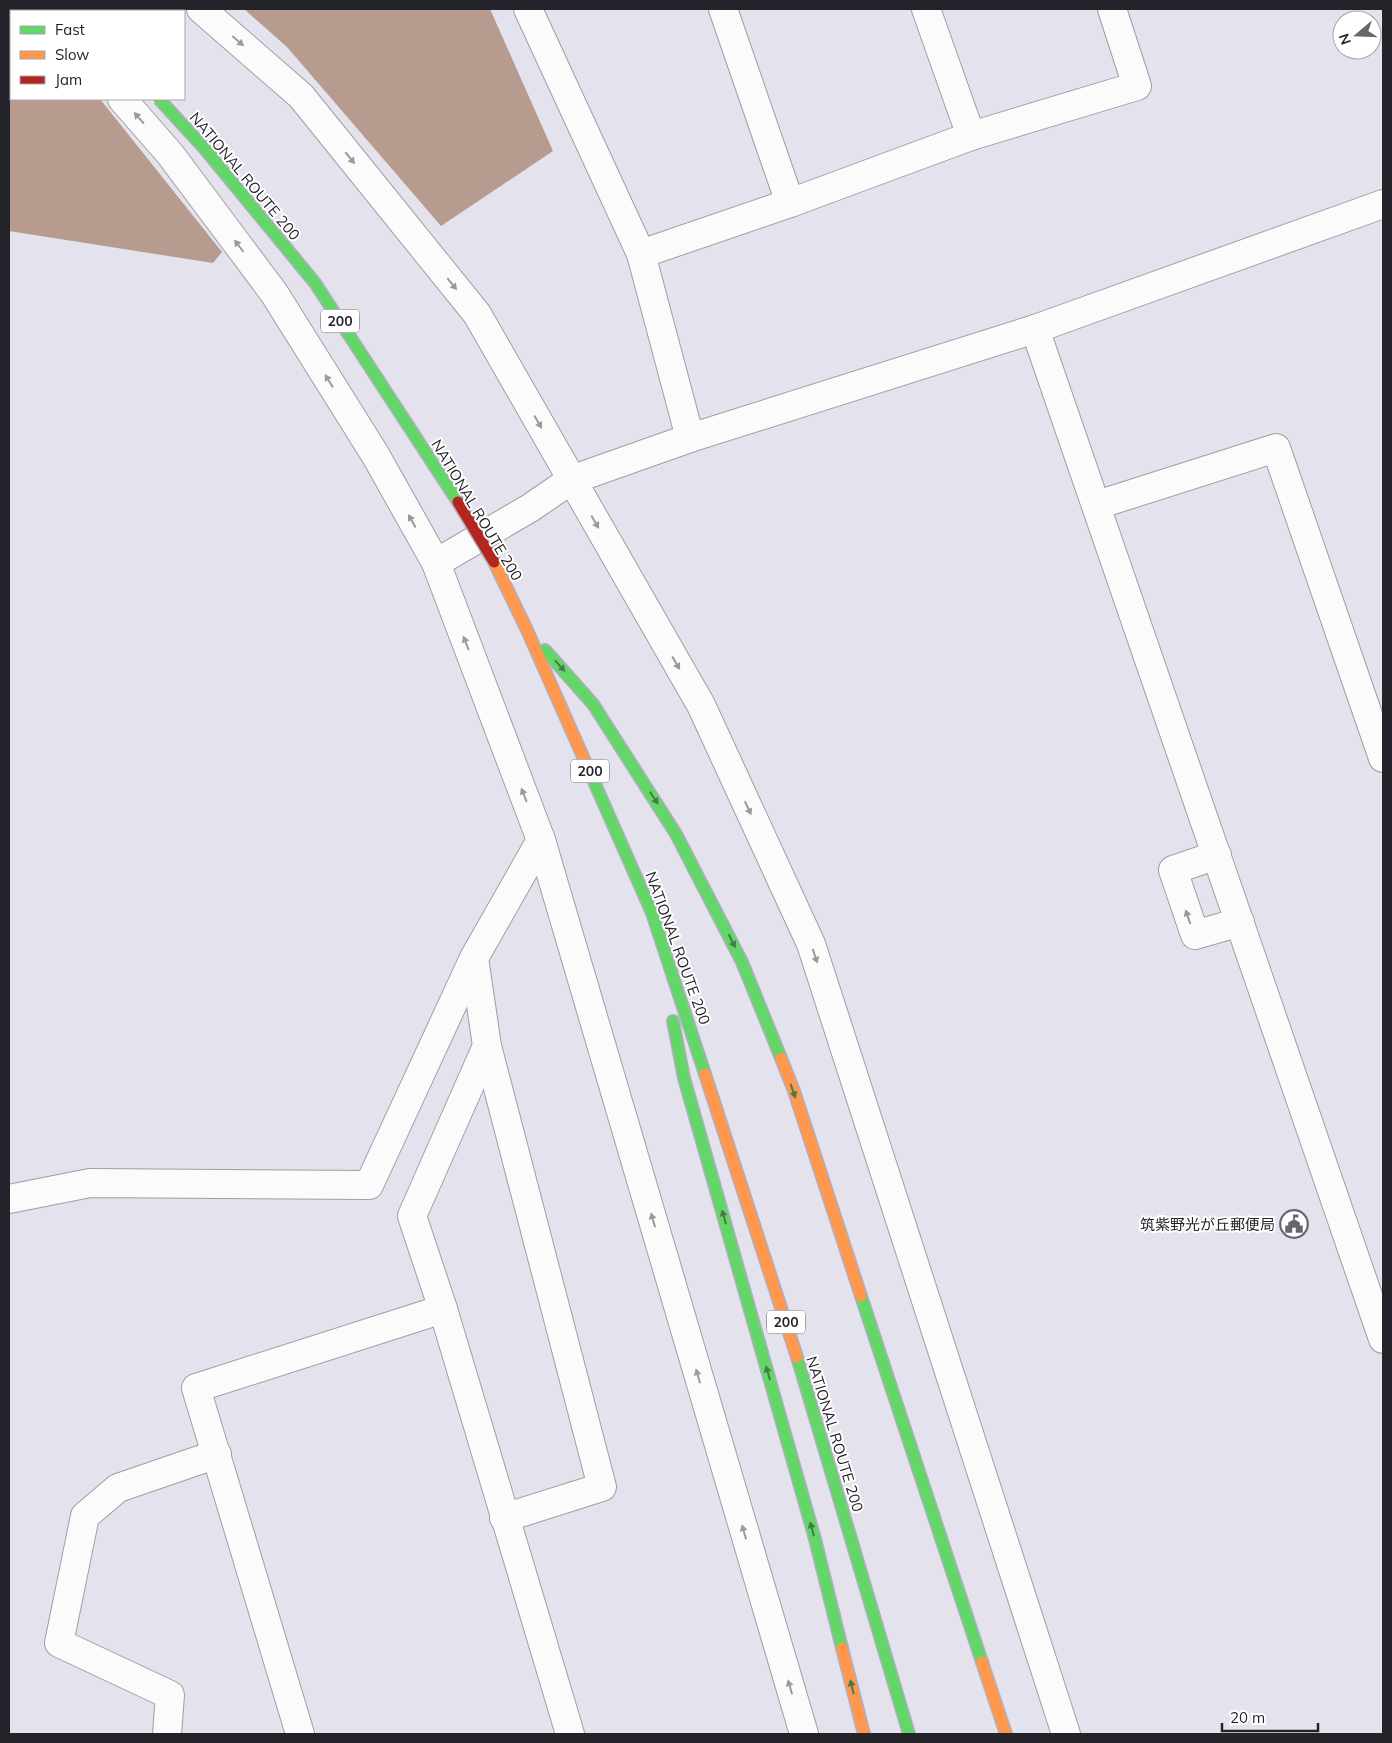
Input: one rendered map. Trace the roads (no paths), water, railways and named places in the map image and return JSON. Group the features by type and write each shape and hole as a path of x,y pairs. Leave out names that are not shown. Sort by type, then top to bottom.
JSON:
{"highway":[{"name":"NATIONAL ROUTE 200","path":"160,100 204,148 315,283 449,488 494,562 527,630 652,913 785,1318 910,1734"},
{"path":"527,630 594,704 676,834 742,962 794,1091 1006,1734"},
{"path":"652,913 684,1078 812,1530 864,1734"}],"street":[{"path":"202,9 301,96 476,314 701,705 811,944 1066,1734"},
{"path":"528,9 641,254 690,438"},
{"path":"723,9 790,203"},
{"path":"926,9 970,136"},
{"path":"641,254 790,203 970,136 1137,86 1112,9"},
{"path":"123,100 170,154 274,293 376,456 436,563 541,840 804,1734"},
{"path":"436,563 530,508 571,480 690,438 1035,329 1383,204"},
{"path":"1035,329 1216,855 1377,1305 1383,1339"},
{"path":"1097,505 1276,448 1383,758"},
{"path":"9,1200 90,1183 369,1185 474,958 541,840"},
{"path":"1216,855 1173,870 1195,935 1240,922"},
{"path":"474,958 488,1046 602,1487 504,1518"},
{"path":"488,1046 412,1216 443,1309 570,1734"},
{"path":"300,1734 196,1388 443,1309"},
{"path":"167,1734 170,1695 60,1643 85,1516 118,1488 217,1454"}],"place":[{"name":"筑紫野光が丘郵便局","path":"1294,1224"}]}
